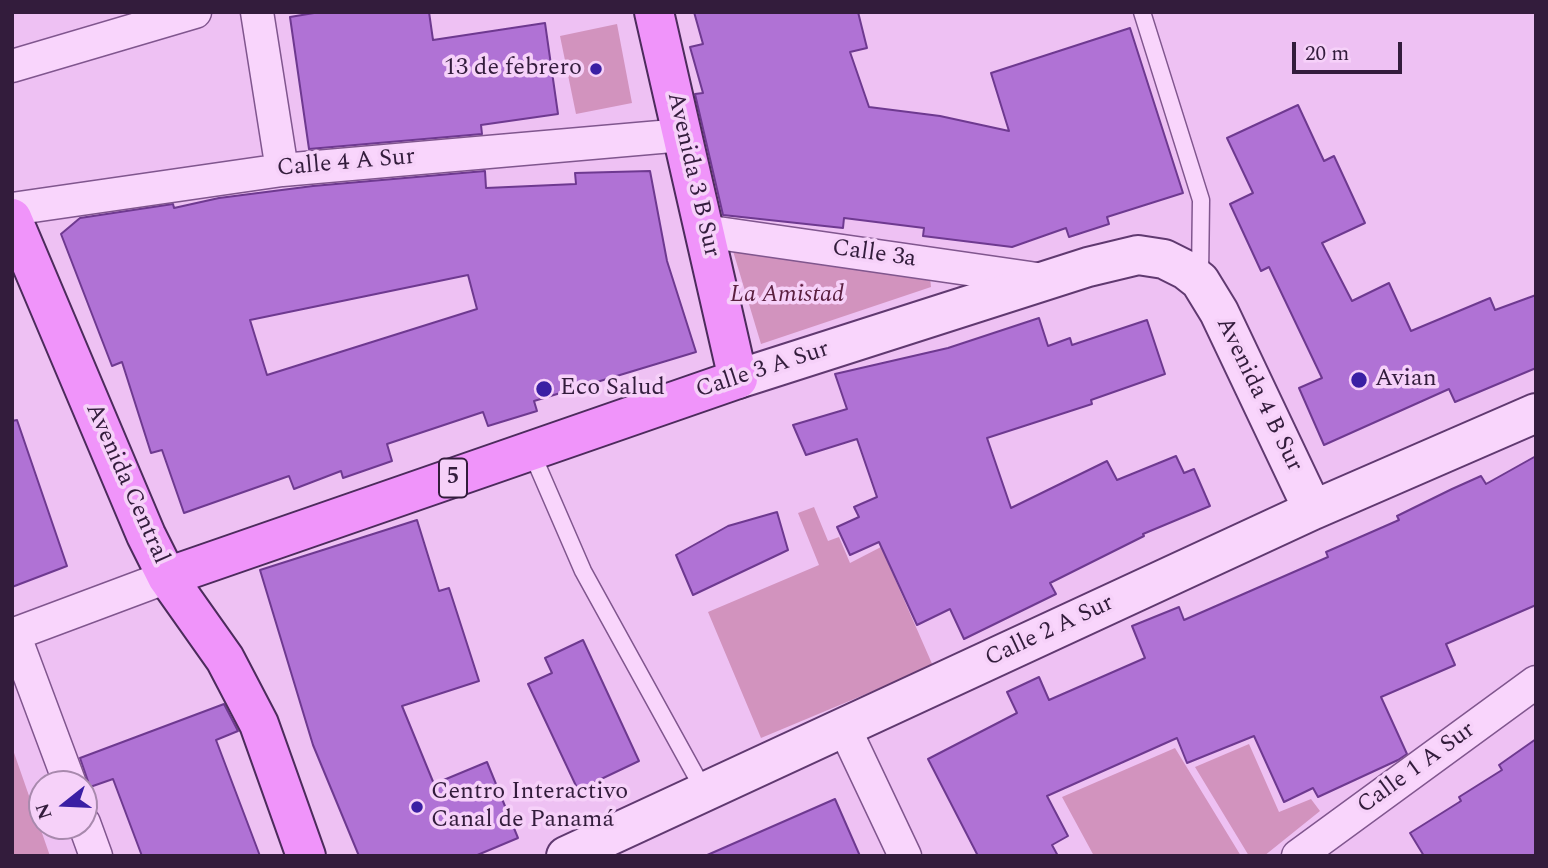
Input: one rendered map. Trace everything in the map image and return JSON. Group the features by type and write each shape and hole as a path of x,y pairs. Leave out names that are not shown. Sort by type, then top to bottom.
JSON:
{"main road":[{"name":"Avenida 3 B Sur","path":"654,12 738,379"},
{"name":"Avenida Central","path":"12,218 149,542 182,571 259,724 306,856"},
{"name":"Calle 3 A Sur","path":"182,571 738,379 1044,280 1138,256 1164,259 1200,281"},
{"name":"Avenida 4 B Sur","path":"1200,281 1219,312 1313,510"},
{"name":"Calle 2 A Sur","path":"566,856 1313,510 1536,413"}],"street":[{"path":"12,66 195,12"},
{"path":"257,12 282,170"},
{"name":"Calle 4 A Sur","path":"12,209 282,170 683,135"},
{"name":"Calle 3a","path":"704,231 1044,280"},
{"path":"65,770 13,635 182,571"},
{"name":"Calle 1 A Sur","path":"1298,856 1536,682"},
{"path":"844,727 905,856"}],"lane":[{"path":"1142,12 1200,200 1200,281"},
{"path":"531,451 583,571 696,776 702,793"}],"green space":[{"name":"13 de febrero","path":"617,24 632,103 576,114 560,36"},
{"name":"La Amistad","path":"733,251 930,277 931,287 761,344"},
{"path":"814,507 828,541 839,537 850,563 881,547 933,666 761,738 708,612 819,565 798,513"},
{"path":"1249,744 1279,812 1311,799 1320,811 1264,856 1249,856 1195,767"},
{"path":"12,747 28,793 28,840 44,840 50,856 12,856"},
{"path":"1175,748 1241,856 1094,856 1062,797"}],"building":[{"path":"320,12 429,12 433,40 545,23 558,114 481,125 482,134 309,149 290,17"},
{"path":"694,12 858,12 867,48 850,52 869,107 940,116 1009,131 991,73 1130,28 1183,193 1107,217 1109,224 1069,237 1066,228 1012,247 923,236 924,228 844,218 843,228 723,215 695,94 703,93 690,47 703,44"},
{"path":"1298,105 1324,161 1334,156 1365,223 1322,243 1352,301 1389,283 1411,331 1490,298 1495,310 1536,295 1536,368 1455,402 1449,389 1324,445 1299,388 1322,378 1269,267 1261,271 1230,204 1253,193 1227,138"},
{"path":"485,171 486,188 576,184 575,173 650,171 667,261 696,352 534,401 537,411 488,426 483,412 387,444 392,461 343,478 341,471 294,489 289,476 184,513 162,450 151,453 122,362 112,366 61,234 80,218 173,204 174,208 219,198 313,186","holes":["468,275 477,309 267,375 250,320"]},
{"path":"1039,318 1048,346 1070,338 1072,345 1147,320 1165,374 1091,400 1092,404 987,438 1011,508 1107,461 1117,480 1176,456 1184,473 1194,469 1210,506 1143,534 1144,536 1050,583 1056,594 964,639 950,609 917,625 879,542 850,555 837,527 859,517 854,507 877,497 857,439 806,455 793,425 847,409 835,374 948,348"},
{"path":"17,420 67,566 12,587 12,421"},
{"path":"1536,456 1536,605 1446,644 1455,665 1381,697 1407,754 1318,797 1313,788 1284,802 1254,736 1187,763 1177,738 1047,796 1068,836 1052,845 1058,856 978,856 928,759 1017,713 1007,692 1039,677 1049,700 1145,658 1132,626 1179,607 1184,620 1328,557 1326,552 1399,520 1397,516 1452,489 1481,476 1486,484"},
{"path":"777,512 788,550 693,595 676,555 728,526"},
{"path":"417,520 439,591 449,588 479,681 402,706 434,784 487,762 518,838 475,856 359,856 313,745 260,570"},
{"path":"583,640 639,761 578,790 528,684 552,673 545,658"},
{"path":"224,704 238,731 216,740 260,856 142,856 113,779 98,784 98,770 84,770 80,758"},
{"path":"1536,739 1536,856 1424,856 1410,833 1461,801 1459,797 1502,770 1499,765"},
{"path":"835,799 860,856 705,856"}],"place":[{"name":"13 de febrero","path":"596,69"},
{"name":"Avian","path":"1359,380"},
{"name":"Eco Salud","path":"544,389"},
{"name":"Centro Interactivo Canal de Panamá","path":"417,807"}]}
